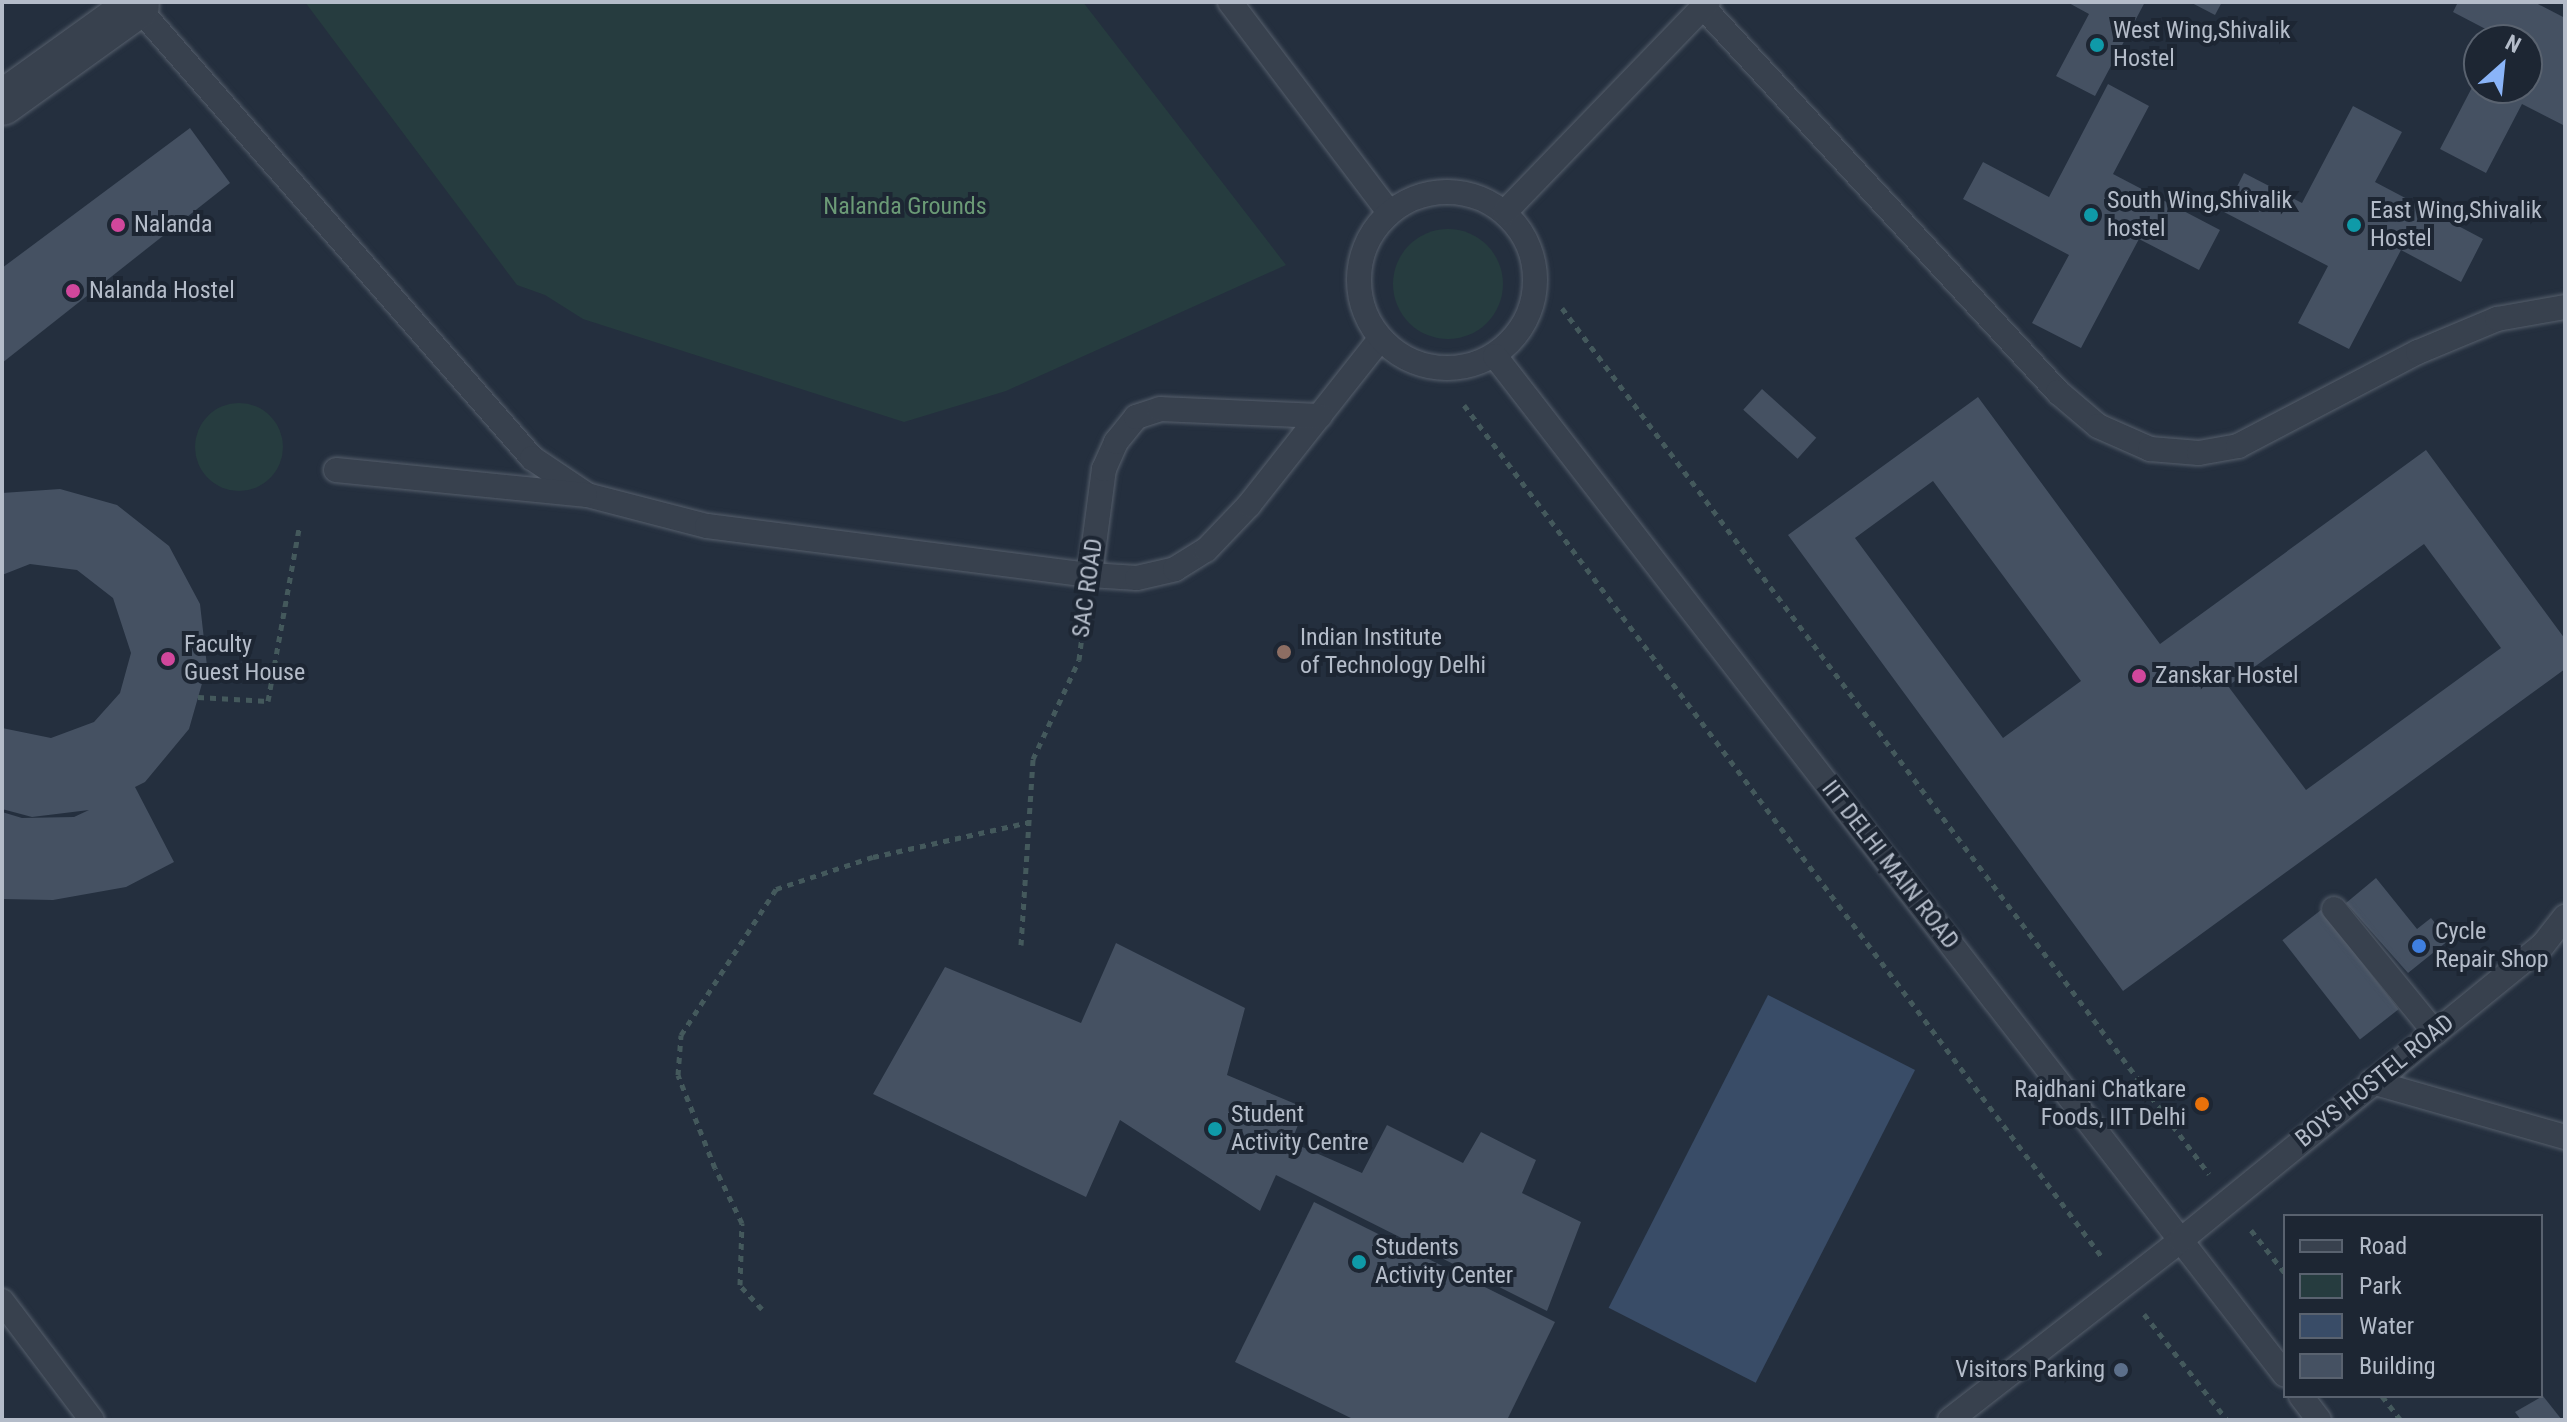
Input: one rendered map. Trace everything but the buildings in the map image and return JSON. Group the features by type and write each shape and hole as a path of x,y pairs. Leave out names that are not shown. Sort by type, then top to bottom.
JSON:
{"street":[{"path":"2,103 135,4"}],"lane":[{"path":"1230,2 1389,212"},
{"path":"135,4 532,458 587,495"},
{"path":"1505,212 1706,5 2058,392 2098,426 2150,449 2199,453 2238,446 2418,352 2497,319 2565,307"},
{"path":"1447,191 1478,197 1505,212 1527,237 1535,280 1531,314 1495,356 1456,370 1431,368 1380,339 1362,308 1357,273 1367,239 1389,212 1417,196 1447,191"},
{"path":"336,470 587,495 707,526 1090,575 1137,578 1175,569 1206,550 1249,505 1380,339"},
{"name":"IIT DELHI MAIN ROAD","path":"1495,356 2283,1372"},
{"name":"SAC ROAD","path":"1090,575 1104,469 1116,442 1136,417 1160,409 1320,416"},
{"path":"2334,909 2435,1033"},
{"name":"BOYS HOSTEL ROAD","path":"1950,1420 2181,1240 2543,945 2565,917"},
{"path":"2372,1082 2565,1137"},
{"path":"2,1301 92,1420"},
{"path":"2302,1398 2319,1420"}],"path":[{"path":"1562,308 2283,1270"},
{"path":"1464,405 2123,1286 2227,1420"},
{"path":"198,697 269,699 299,528"},
{"name":"SAC ROAD","path":"1021,945 1033,759 1079,660 1090,575"},
{"path":"762,1309 740,1285 742,1223 715,1168 678,1075 681,1035 776,889 873,857 1029,822"},
{"path":"2384,1398 2401,1420"}],"green space":[{"name":"Nalanda Grounds","path":"305,2 1083,2 1286,265 1006,391 904,422 583,319 545,295 517,285"},
{"path":"1448,229 1469,233 1487,245 1499,263 1503,284 1499,305 1487,323 1469,335 1448,339 1427,335 1409,323 1397,305 1393,284 1397,263 1409,245 1427,233"},
{"path":"230,403 248,403 264,410 276,422 283,438 283,456 276,472 264,484 248,491 230,491 214,484 202,472 195,456 195,438 202,422 214,410"}],"water":[{"path":"1768,995 1915,1070 1756,1383 1609,1308"}],"place":[{"name":"West Wing,Shivalik Hostel","path":"2097,45"},
{"name":"South Wing,Shivalik hostel","path":"2091,215"},
{"name":"Nalanda","path":"118,225"},
{"name":"East Wing,Shivalik Hostel","path":"2354,225"},
{"name":"Nalanda Hostel","path":"73,291"},
{"name":"Indian Institute of Technology Delhi","path":"1284,652"},
{"name":"Faculty Guest House","path":"168,659"},
{"name":"Zanskar Hostel","path":"2139,676"},
{"name":"Cycle Repair Shop","path":"2419,946"},
{"name":"Rajdhani Chatkare Foods, IIT Delhi","path":"2202,1104"},
{"name":"Student Activity Centre","path":"1215,1129"},
{"name":"Students Activity Center","path":"1359,1262"},
{"name":"Visitors Parking","path":"2121,1370"}]}
